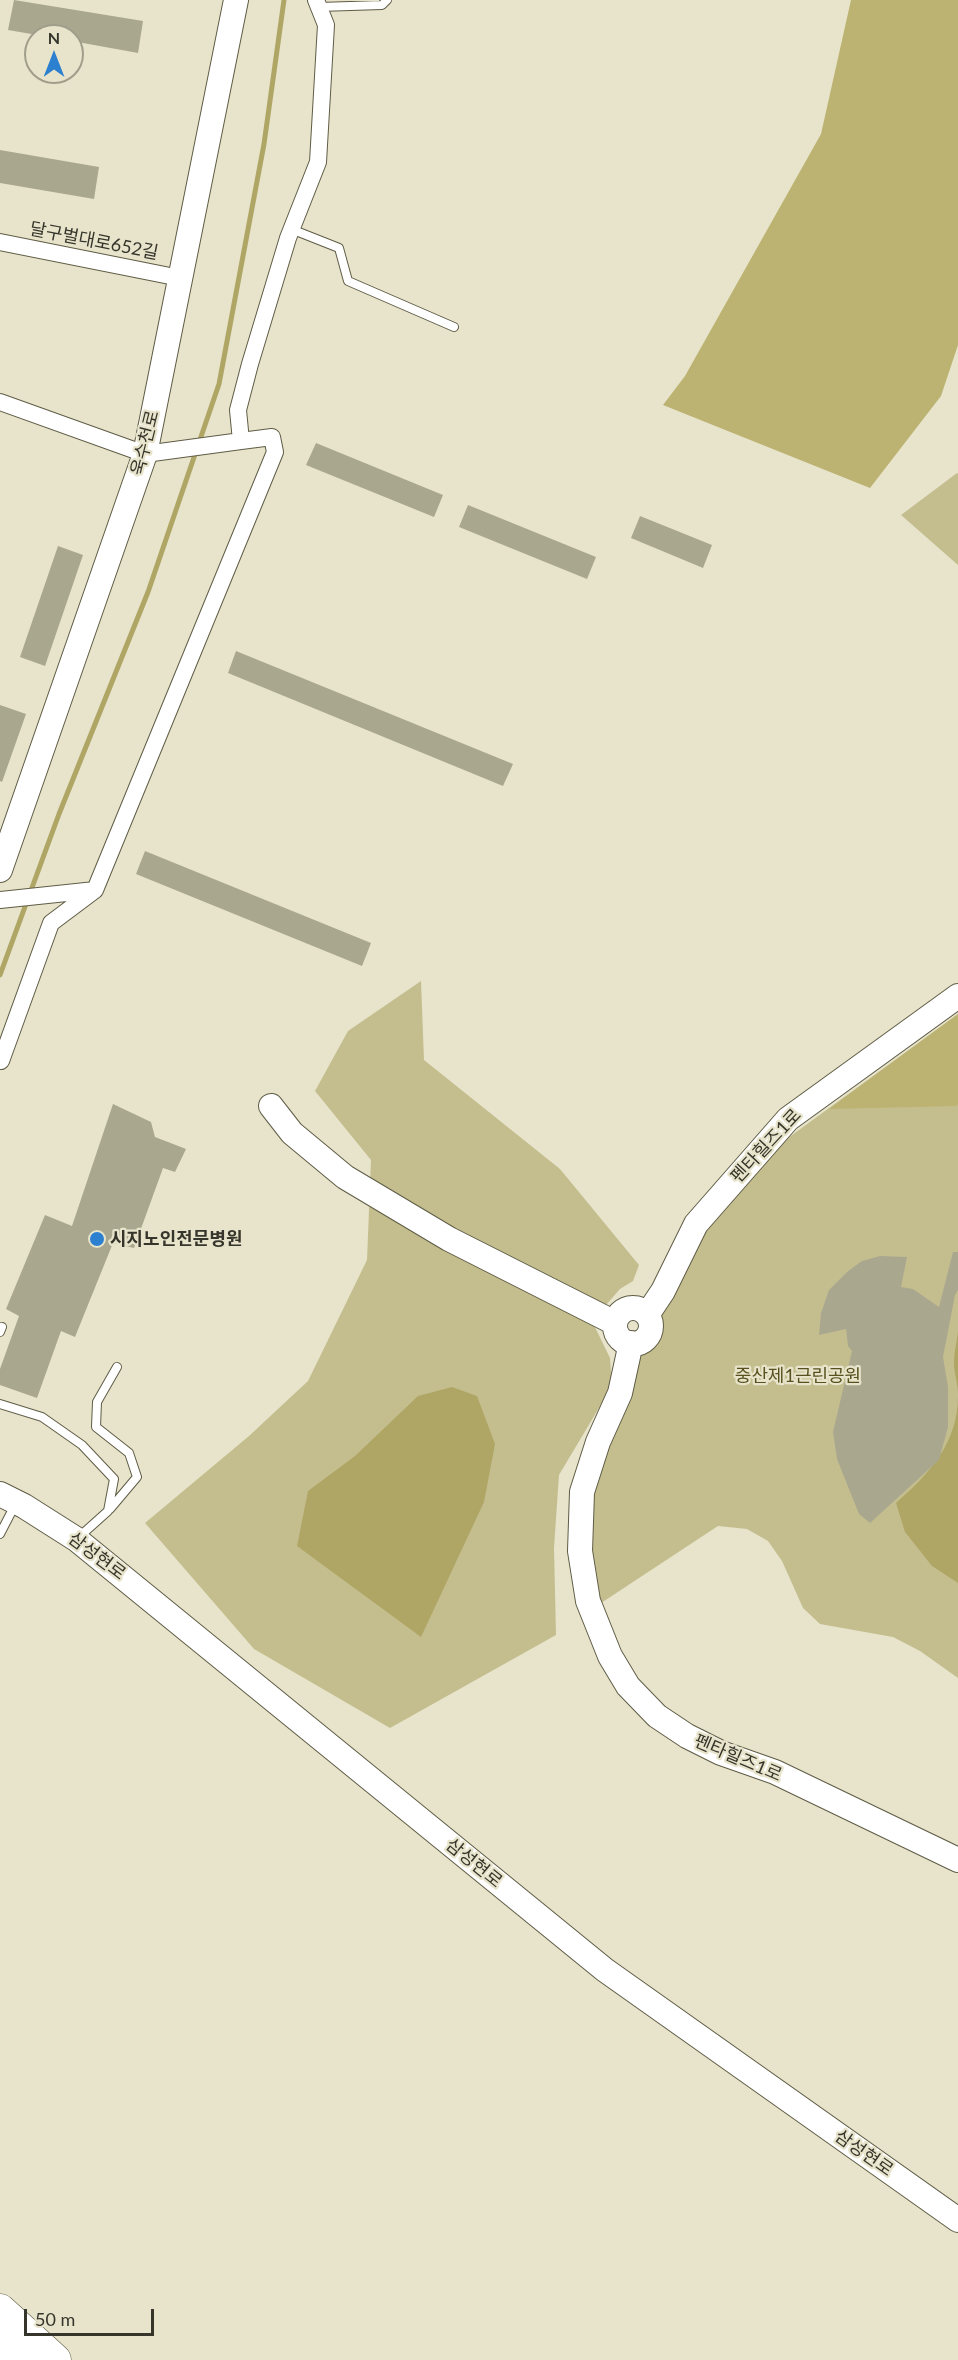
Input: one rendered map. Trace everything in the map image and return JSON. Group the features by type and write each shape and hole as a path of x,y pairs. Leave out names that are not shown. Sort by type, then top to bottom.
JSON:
{"highway":[{"path":"0,2310 55,2360"},
{"path":"0,2346 15,2360"}],"main road":[{"name":"욱수천로","path":"0,870 145,454 236,0"},
{"name":"펜타힐즈1로","path":"647,1315 663,1291 696,1224 788,1119 958,996"},
{"path":"271,1106 292,1133 345,1177 449,1239 615,1323"},
{"path":"626,1309 638,1309 647,1315 650,1321 649,1332 642,1341 626,1342 617,1334 615,1323 617,1317 626,1309"},
{"name":"펜타힐즈1로","path":"631,1343 620,1393 598,1442 582,1492 580,1551 588,1601 610,1656 628,1686 657,1716 687,1736 721,1753 774,1772 958,1860"},
{"name":"삼성현로","path":"8,1498 76,1539 605,1970 958,2220"}],"street":[{"path":"241,441 238,410 291,229 318,162 326,25 318,3"},
{"name":"달구벌대로652길","path":"0,242 180,278"},
{"path":"0,402 145,454 272,438 275,453 95,890 51,923 1,1061"},
{"path":"0,900 95,890"}],"lane":[{"path":"318,3 382,5 387,0"},
{"path":"291,229 339,248 348,281 454,327"},
{"path":"76,1539 108,1511 137,1477 129,1454 96,1427 97,1402 117,1367"},
{"path":"0,1404 42,1417 82,1445 114,1479 108,1511"},
{"path":"0,1534 8,1498"}],"green space":[{"path":"958,474 958,565 901,515"},
{"path":"421,981 424,1060 560,1169 639,1265 633,1281 620,1289 592,1321 610,1358 612,1386 559,1475 554,1548 556,1635 390,1728 254,1649 145,1523 249,1436 308,1381 367,1260 371,1160 315,1091 348,1031"},
{"name":"중산제1근린공원","path":"958,1014 958,1678 920,1651 893,1637 820,1624 803,1608 782,1561 768,1541 747,1529 718,1526 592,1609 582,1492 631,1343 647,1315 740,1173"}],"shaded area":[{"path":"851,0 958,0 958,345 941,396 870,488 663,405 685,376 821,134"},
{"path":"958,1014 958,1104 956,1106 829,1109"},
{"path":"958,1331 958,1395 954,1355"},
{"path":"452,1387 477,1396 495,1444 484,1502 421,1637 297,1546 308,1491 355,1456 418,1396"},
{"path":"958,1395 958,1583 932,1566 905,1532 896,1503 920,1480 940,1456 953,1428"}],"building":[{"path":"14,0 143,21 138,53 84,43 84,24 24,24 24,33 8,30"},
{"path":"0,150 99,167 94,199 0,183"},
{"path":"316,443 443,495 434,517 306,465"},
{"path":"468,505 596,557 587,579 459,527"},
{"path":"640,516 712,545 703,568 631,538"},
{"path":"58,546 83,555 45,666 20,657"},
{"path":"236,651 513,764 503,786 228,673"},
{"path":"0,705 26,714 2,782 0,781"},
{"path":"145,851 371,943 362,966 136,874"},
{"name":"시지노인전문병원","path":"113,1104 151,1122 155,1137 186,1149 175,1172 163,1168 134,1248 113,1243 75,1337 61,1331 37,1398 0,1385 0,1369 19,1316 6,1309 45,1215 72,1226"},
{"path":"953,1252 958,1252 958,1290 955,1295 943,1357 948,1387 948,1427 939,1460 870,1523 859,1514 837,1459 833,1432 852,1351 848,1346 846,1329 819,1335 821,1313 829,1290 847,1272 862,1261 880,1256 907,1257 901,1287 913,1289 939,1307"}],"waterway":[{"path":"0,975 59,814 148,592 219,384 264,144 284,0"}],"place":[{"name":"시지노인전문병원","path":"97,1239"}]}
